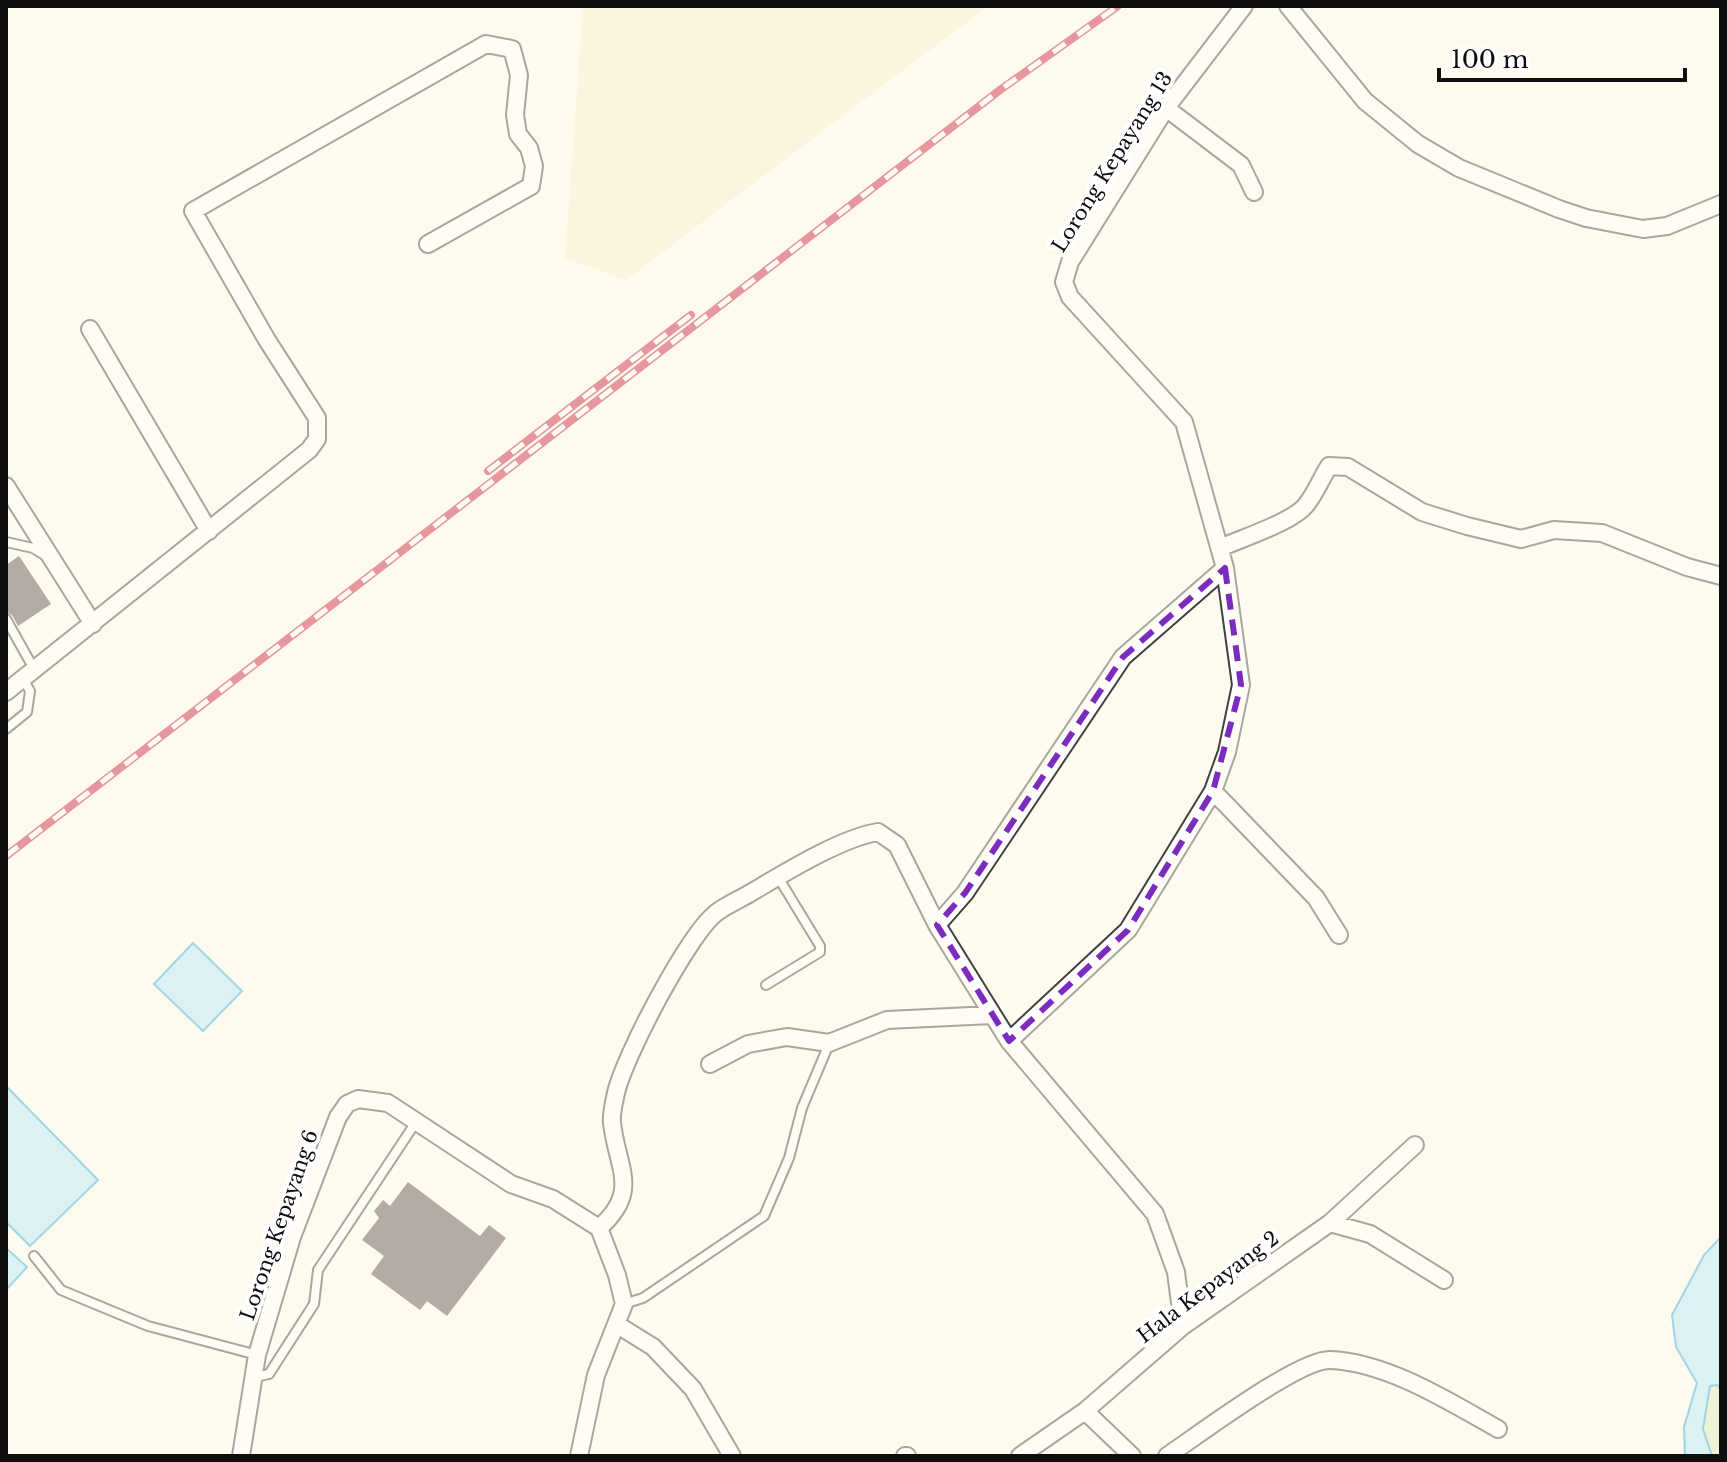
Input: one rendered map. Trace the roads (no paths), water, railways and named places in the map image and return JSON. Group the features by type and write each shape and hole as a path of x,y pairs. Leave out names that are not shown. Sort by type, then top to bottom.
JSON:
{"street":[{"name":"Lorong Kepayang 13","path":"1009,1041 1128,930 1213,791 1227,752 1241,685 1225,568 1184,422 1070,297 1064,282 1070,262 1166,108 1244,6"},
{"path":"1288,6 1365,101 1418,144 1459,168 1572,213 1643,229 1667,226 1721,204"},
{"path":"6,692 309,450 317,439 317,418 267,340 193,211 486,44 512,49 519,75 515,115 518,134 529,148 534,166 531,186 428,244"},
{"path":"1166,108 1241,165 1254,192"},
{"path":"90,329 209,531"},
{"path":"1220,548 1294,518 1307,504 1329,466 1348,467 1422,512 1452,521 1521,539 1554,530 1602,533 1687,567 1721,576"},
{"path":"6,486 93,624"},
{"path":"937,925 965,893 1123,657 1225,568"},
{"path":"1213,791 1316,898 1339,935"},
{"path":"579,1456 596,1375 624,1304 617,1275 599,1228 613,1216 622,1198 625,1182 612,1121 616,1091 646,1022 695,936 715,914 778,877 862,835 878,832 897,845 937,925 1009,1041 1155,1214 1176,1272 1183,1326"},
{"path":"710,1064 748,1044 787,1037 829,1043 887,1020 992,1015"},
{"name":"Lorong Kepayang 6","path":"241,1456 257,1355 292,1237 338,1117 347,1104 358,1099 388,1103 511,1184 553,1199 599,1228"},
{"name":"Hala Kepayang 2","path":"1020,1456 1085,1411 1183,1326 1330,1223 1415,1145"},
{"path":"1330,1223 1370,1234 1444,1280"},
{"path":"616,1324 653,1347 693,1389 732,1456"},
{"path":"1167,1456 1282,1379 1327,1360 1379,1369 1452,1403 1498,1429"},
{"path":"1085,1411 1132,1456"}],"lane":[{"path":"6,542 33,548 53,564"},
{"path":"6,619 29,675 30,691 27,712 6,729"},
{"path":"766,985 820,952 820,946 778,877"},
{"path":"624,1304 643,1298 764,1216 789,1158 802,1108 829,1043"},
{"path":"255,1377 269,1374 314,1304 318,1270 416,1122"},
{"path":"34,1256 61,1290 148,1326 257,1355"}],"water":[{"path":"193,943 242,991 203,1031 154,984"},
{"path":"6,1086 98,1180 30,1246 6,1222"},
{"path":"1721,1237 1721,1390 1717,1385 1710,1386 1703,1429 1712,1456 1685,1456 1684,1427 1697,1383 1676,1347 1672,1315 1704,1255"},
{"path":"6,1248 27,1267 6,1290"}],"railway":[{"path":"6,856 1000,90 1118,6"},
{"path":"488,471 691,315"}]}
